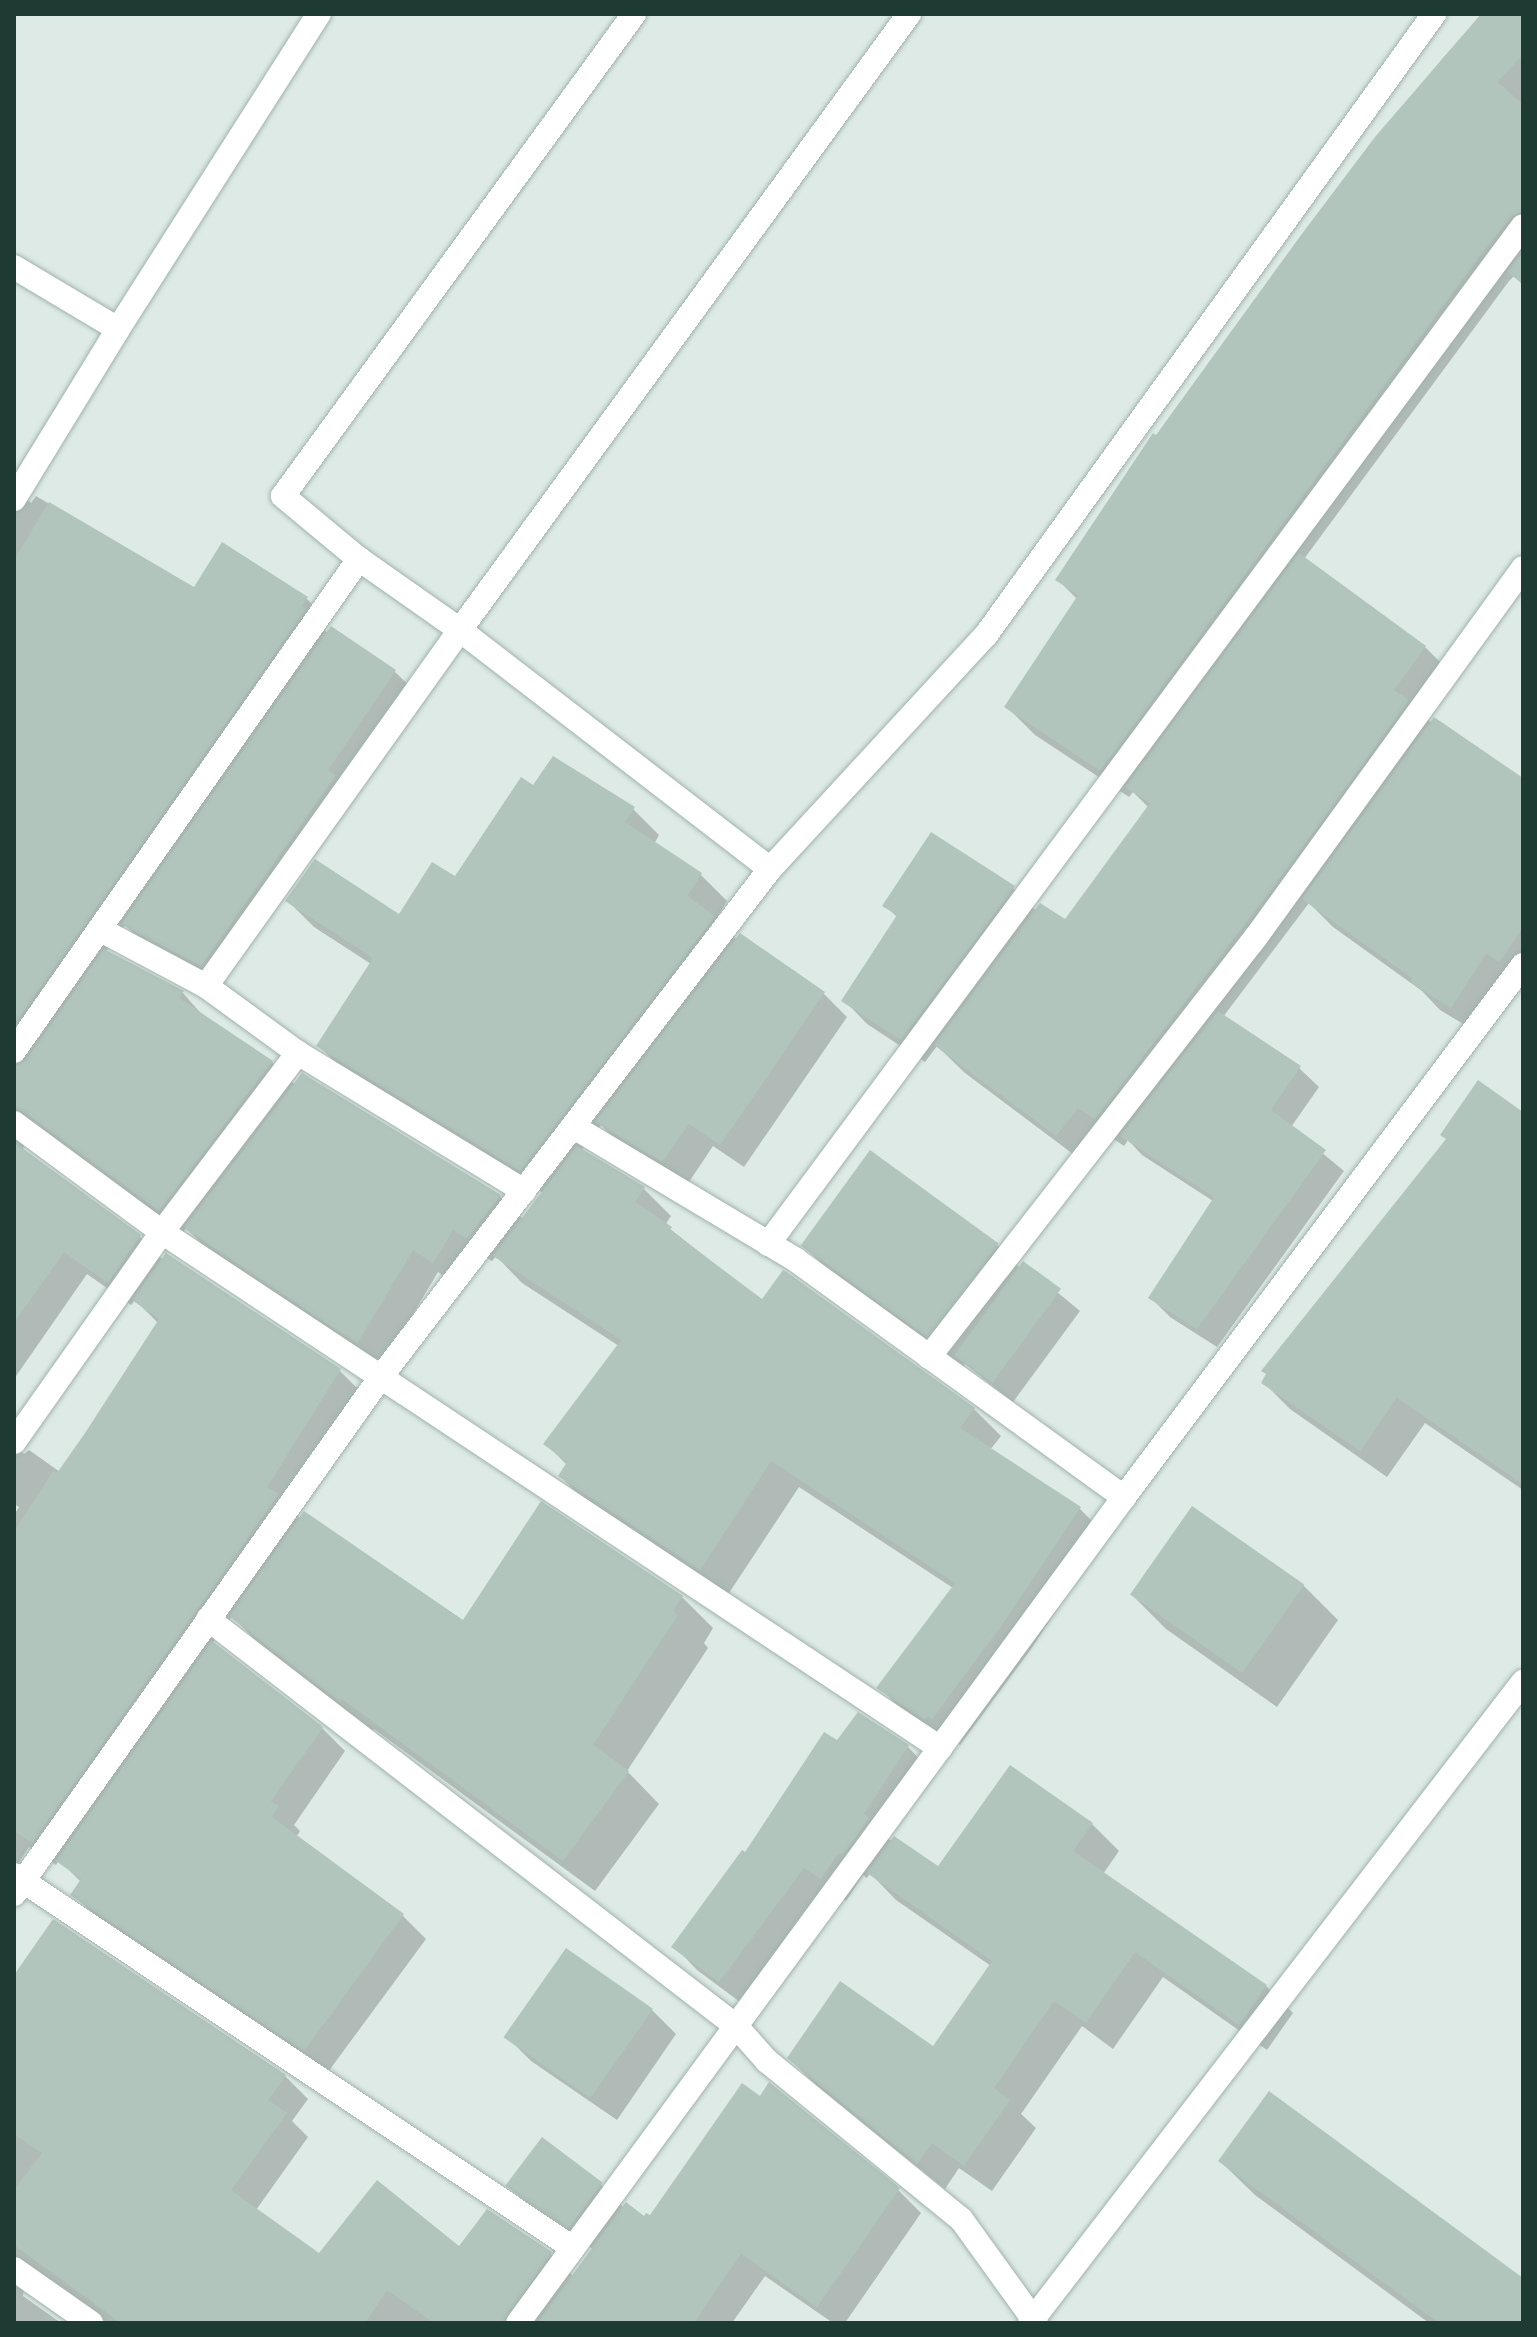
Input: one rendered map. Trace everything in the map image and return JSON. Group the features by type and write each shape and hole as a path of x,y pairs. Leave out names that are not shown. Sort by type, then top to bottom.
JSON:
{"street":[{"path":"14,499 118,329 319,14"},
{"path":"634,14 283,496 359,559 460,630 770,869"},
{"path":"206,986 460,630 909,14"},
{"path":"573,2248 17,1883 380,1378 770,869 986,635 1434,14"},
{"path":"768,1244 1523,226"},
{"path":"14,267 118,329"},
{"path":"14,1051 359,559"},
{"path":"929,1357 1256,937 1523,568"},
{"path":"101,930 206,986 298,1053 524,1191"},
{"path":"518,2323 1124,1497 1523,965"},
{"path":"14,1442 162,1232 298,1053"},
{"path":"574,1127 796,1260 1124,1497"},
{"path":"18,1134 380,1378 940,1748"},
{"path":"208,1619 736,2026 767,2061 961,2219 1033,2322 1523,1682"},
{"path":"14,2269 91,2323"}],"building":[{"path":"1481,14 1523,14 1523,55 1497,82 1523,104 1523,211 1512,216 1482,253 1100,771 1004,707 1078,595 1055,580 1153,433 1156,435 1301,235 1375,137"},
{"path":"1523,251 1523,284 1507,272"},
{"path":"49,502 194,587 222,542 308,597 302,606 306,609 14,1025 14,560"},
{"path":"1299,553 1426,646 1394,690 1409,700 1278,881 1095,1119 1078,1108 1056,1136 934,1045 1040,903 1065,919 1150,803 1125,787"},
{"path":"331,626 396,670 328,770 336,775 201,966 121,924"},
{"path":"1434,717 1523,778 1523,927 1499,962 1486,953 1451,1008 1410,982 1412,978 1302,899"},
{"path":"553,756 635,807 625,822 702,873 687,896 715,916 520,1171 316,1046 373,958 285,901 315,859 399,914 432,862 455,876 521,777 533,785"},
{"path":"931,832 1015,886 901,1040 841,1001 897,915 882,906"},
{"path":"740,933 825,992 720,1145 689,1124 662,1162 595,1122"},
{"path":"104,949 184,991 179,998 273,1061 159,1211 23,1111 14,1108 14,1066 26,1060"},
{"path":"1218,1011 1301,1066 1271,1110 1326,1150 1197,1329 1148,1298 1214,1197 1120,1136"},
{"path":"302,1073 501,1195 467,1239 453,1230 433,1263 413,1250 357,1344 184,1228"},
{"path":"1478,1080 1523,1112 1523,1484 1397,1398 1360,1451 1261,1383 1266,1374 1261,1371 1446,1139 1440,1135"},
{"path":"14,1142 141,1235 108,1283 64,1252 14,1323"},
{"path":"577,1146 645,1187 635,1202 672,1227 670,1230 762,1299 783,1270 788,1273 975,1408 960,1428 1081,1507 1004,1622 932,1719 928,1716 925,1720 876,1688 955,1583 771,1461 700,1570 558,1476 567,1462 543,1444 621,1340 493,1256"},
{"path":"870,1150 999,1243 929,1339 801,1245"},
{"path":"166,1253 341,1369 267,1487 279,1494 32,1843 14,1831 14,1532 53,1471 57,1473 85,1433 159,1319 132,1300"},
{"path":"1023,1261 1061,1289 992,1383 954,1356"},
{"path":"541,1501 683,1596 673,1611 678,1615 593,1745 629,1771 563,1861 342,1699 340,1702 229,1616 304,1511 463,1620"},
{"path":"1192,1506 1304,1585 1242,1673 1130,1594"},
{"path":"212,1641 323,1727 271,1801 279,1806 272,1817 404,1914 304,2051 70,1895 81,1879 56,1861"},
{"path":"858,1712 909,1745 864,1814 870,1818 842,1856 838,1853 821,1879 804,1868 719,1982 671,1947 742,1850 745,1852 824,1732 837,1740"},
{"path":"1010,1765 1093,1823 1073,1851 1267,1985 1239,2025 1135,1952 1086,2023 1054,2001 994,2088 1010,2100 964,2166 932,2143 917,2164 787,2058 840,1981 933,2046 992,1961 867,1873 894,1836 938,1866"},
{"path":"53,1919 286,2075 268,2100 287,2113 231,2190 319,2253 377,2180 459,2246 487,2209 552,2252 503,2323 434,2323 387,2290 365,2323 121,2323 14,2245 14,2190 42,2153 14,2134 14,1975"},
{"path":"566,1948 653,2009 590,2098 503,2037"},
{"path":"769,2082 900,2188 817,2307 741,2254 694,2323 537,2323 626,2202 644,2216 646,2213 650,2215 742,2083 760,2096"},
{"path":"1269,2091 1523,2278 1523,2323 1439,2323 1218,2161"},
{"path":"542,2137 603,2183 566,2231 505,2186"}]}
